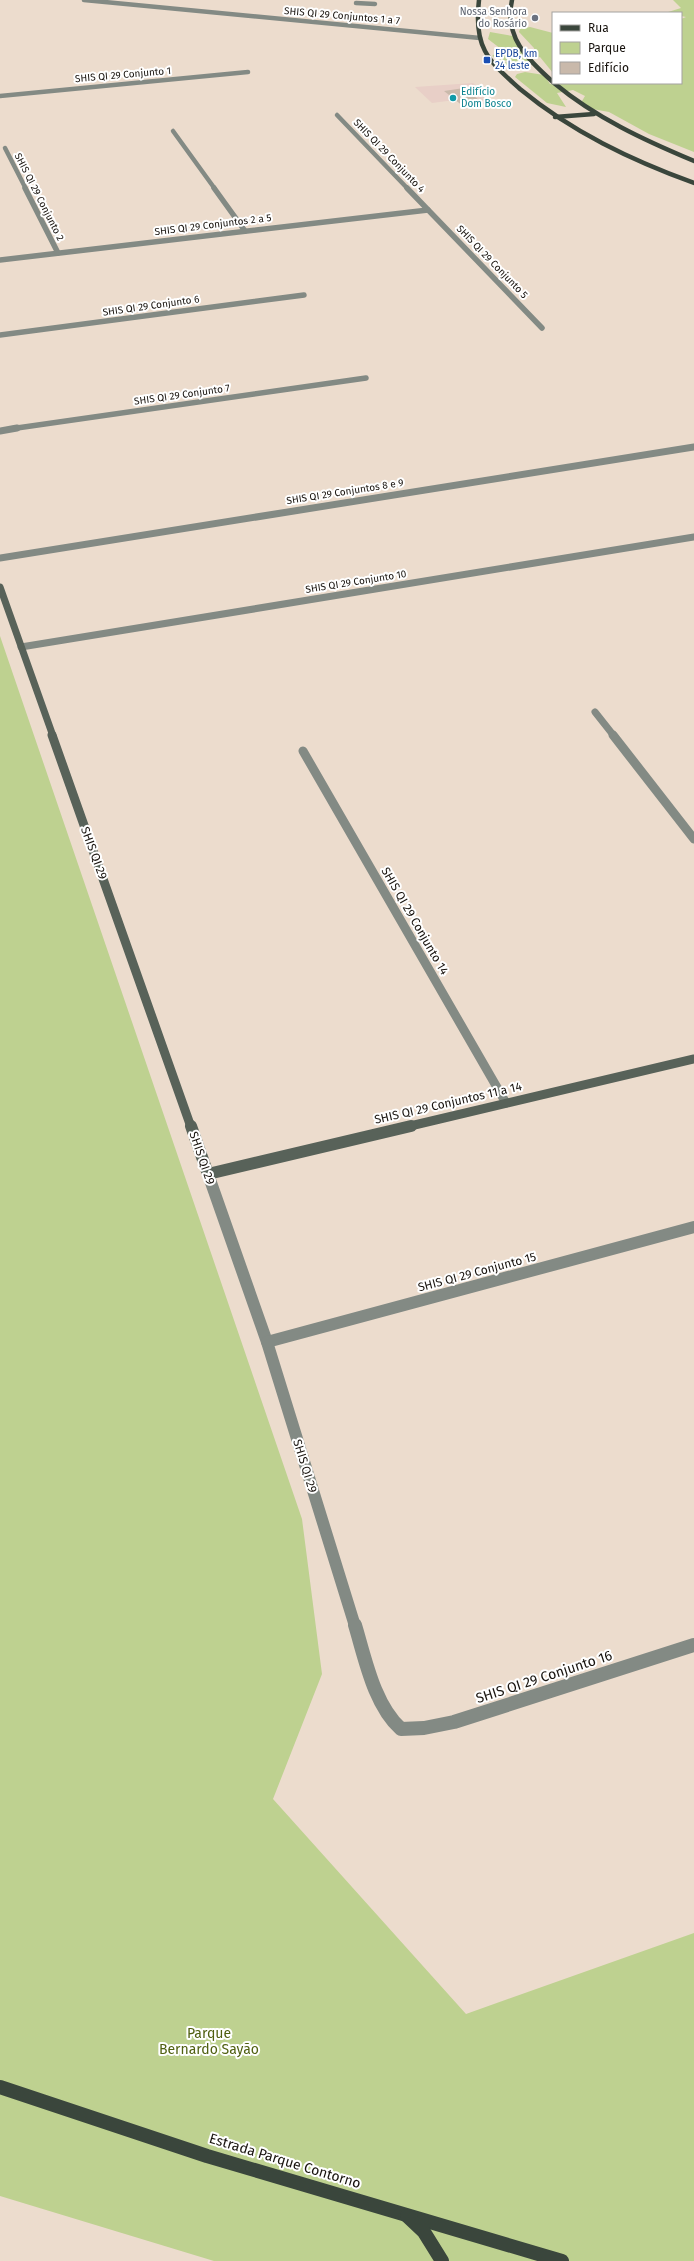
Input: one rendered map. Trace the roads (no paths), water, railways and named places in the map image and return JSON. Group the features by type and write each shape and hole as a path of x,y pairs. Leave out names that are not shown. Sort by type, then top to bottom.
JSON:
{"main road":[{"path":"479,0 480,38 485,50 496,68 545,110 610,147 694,183"},
{"path":"511,0 509,15 511,28 519,46 552,82"},
{"path":"554,84 582,108 630,133 694,161"},
{"path":"545,110 573,110"},
{"path":"555,117 594,114"},
{"name":"Estrada Parque Contorno","path":"0,2086 207,2156 562,2261"},
{"path":"405,2214 424,2232 442,2261"}],"street":[{"name":"SHIS QI 29 Conjuntos 1 a 7","path":"84,0 480,38"},
{"path":"366,4 370,0"},
{"path":"356,3 375,4"},
{"name":"SHIS QI 29 Conjunto 1","path":"0,96 248,72"},
{"name":"SHIS QI 29 Conjunto 4","path":"337,115 428,210"},
{"path":"173,131 245,231"},
{"name":"SHIS QI 29 Conjunto 2","path":"5,148 58,253"},
{"name":"SHIS QI 29 Conjuntos 2 a 5","path":"0,260 428,210"},
{"name":"SHIS QI 29 Conjunto 5","path":"428,210 542,328"},
{"name":"SHIS QI 29 Conjunto 6","path":"0,335 304,295"},
{"name":"SHIS QI 29 Conjunto 7","path":"0,431 366,378"},
{"name":"SHIS QI 29 Conjuntos 8 e 9","path":"0,558 694,447"},
{"name":"SHIS QI 29 Conjunto 10","path":"21,646 694,537"},
{"name":"SHIS QI 29","path":"0,587 267,1342 364,1655 383,1708 392,1721 401,1729"},
{"path":"595,712 694,839"},
{"name":"SHIS QI 29 Conjunto 14","path":"303,751 506,1103"},
{"name":"SHIS QI 29 Conjuntos 11 a 14","path":"208,1174 694,1059"},
{"name":"SHIS QI 29 Conjunto 15","path":"267,1342 694,1227"},
{"name":"SHIS QI 29 Conjunto 16","path":"401,1729 424,1728 454,1722 694,1645"}],"place":[{"name":"Nossa Senhora do Rosário","path":"535,18"},
{"name":"EPDB, km 24 leste","path":"487,60"},
{"name":"Edifício Dom Bosco","path":"453,98"}],"park label":[{"name":"Parque Bernardo Sayão","path":"209,2042"}]}
